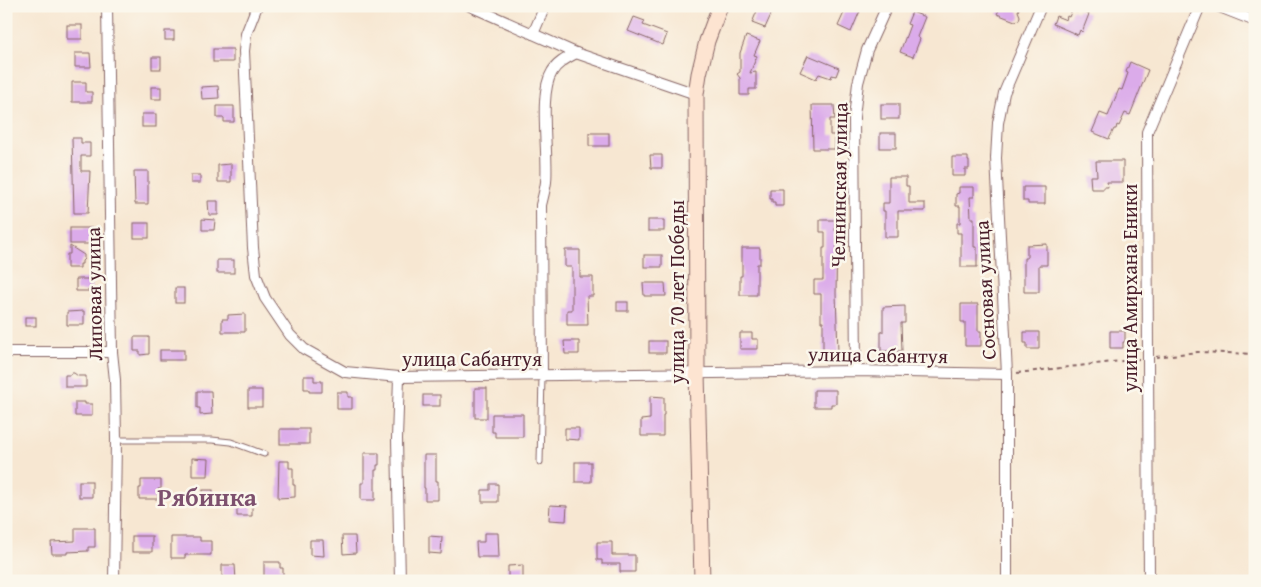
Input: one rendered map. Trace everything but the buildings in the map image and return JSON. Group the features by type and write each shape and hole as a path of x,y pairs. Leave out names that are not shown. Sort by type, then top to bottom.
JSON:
{"street":[{"name":"Липовая улица","path":"107,6 112,352 115,380 116,440 114,581"},
{"name":"улица Сабантуя","path":"257,6 246,34 244,51 253,248 256,275 265,298 290,335 304,349 345,372 399,377 856,371 1007,374"},
{"path":"470,6 576,53 696,94"},
{"path":"533,34 545,6"},
{"name":"улица 70 лет Победы","path":"702,581 697,372 696,94 706,41 720,6"},
{"name":"Челнинская улица","path":"856,371 854,117 858,83 867,50 887,6"},
{"name":"Сосновая улица","path":"1007,581 1007,374 996,158 998,123 1004,93 1041,6"},
{"name":"улица Амирхана Еники","path":"1149,581 1147,132 1200,6"},
{"path":"1218,6 1255,21"},
{"path":"542,376 541,205 546,182 545,98 547,82 552,71 561,62 576,53"},
{"path":"6,352 112,352"},
{"path":"399,377 397,439 400,581"}],"lane":[{"path":"540,462 542,376"},
{"path":"116,440 212,440 231,442 264,454"}],"path":[{"path":"1149,357 1197,352 1255,354"},
{"path":"1007,374 1140,358"}],"district":[{"name":"Рябинка","path":"207,497"}]}
